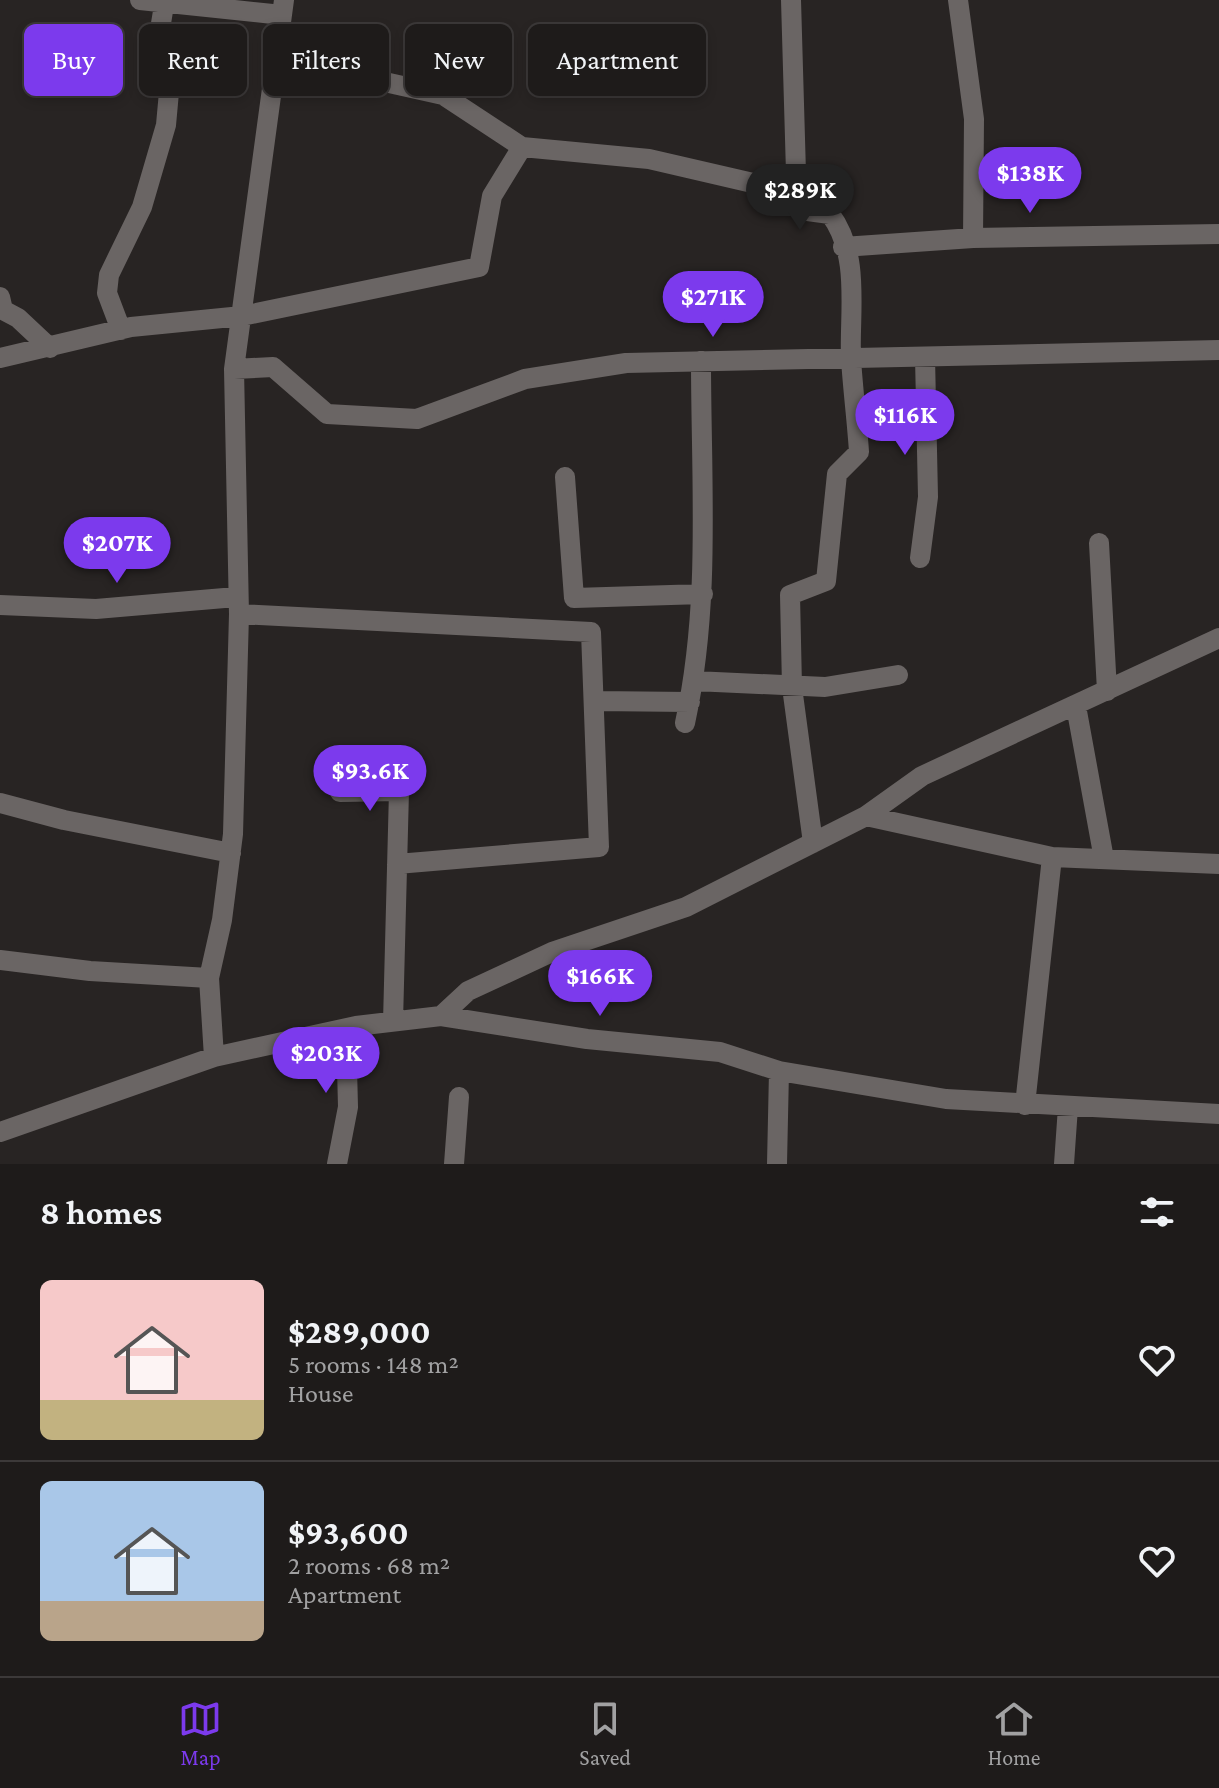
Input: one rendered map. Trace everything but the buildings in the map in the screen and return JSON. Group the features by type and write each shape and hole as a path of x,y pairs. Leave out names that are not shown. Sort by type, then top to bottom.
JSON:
{"street":[{"path":"140,0 164,5 283,8"},
{"path":"791,0 796,173 791,198"},
{"path":"958,0 974,119 973,238"},
{"path":"121,330 107,293 108,284 142,207 166,125 170,81 155,60 164,5"},
{"path":"389,83 443,95 522,147 649,159 770,187 791,198 800,210 830,214 840,227 852,278 851,358 859,452 837,474 826,581 790,595 792,687 813,843"},
{"path":"214,1057 209,978 231,853 237,605 234,369 272,96"},
{"path":"0,358 121,330 242,316 479,267 492,196 522,147"},
{"path":"843,247 973,238 1219,234"},
{"path":"0,297 3,310 18,318 50,348"},
{"path":"234,369 273,367 327,414 417,419 525,379 626,363 1219,350"},
{"path":"920,558 928,497 925,357"},
{"path":"685,723 694,681 703,594 701,361"},
{"path":"565,477 574,598 703,594"},
{"path":"1099,543 1107,691"},
{"path":"0,605 96,609 237,605 591,632 599,847 397,864"},
{"path":"441,1016 468,991 552,952 686,907 866,816 922,776 1219,638"},
{"path":"694,681 825,687 898,675"},
{"path":"595,701 690,702"},
{"path":"1076,706 1104,859"},
{"path":"340,792 399,791 393,1022"},
{"path":"0,803 64,820 231,853"},
{"path":"866,816 1052,857 1219,864"},
{"path":"1025,1105 1052,857"},
{"path":"0,960 90,971 209,978"},
{"path":"0,1132 214,1057 346,1029 441,1016 587,1039 720,1052 779,1071 946,1099 1219,1114"},
{"path":"337,1164 348,1107 346,1029"},
{"path":"777,1164 779,1071"},
{"path":"454,1164 459,1097"},
{"path":"1064,1164 1068,1107"}]}
